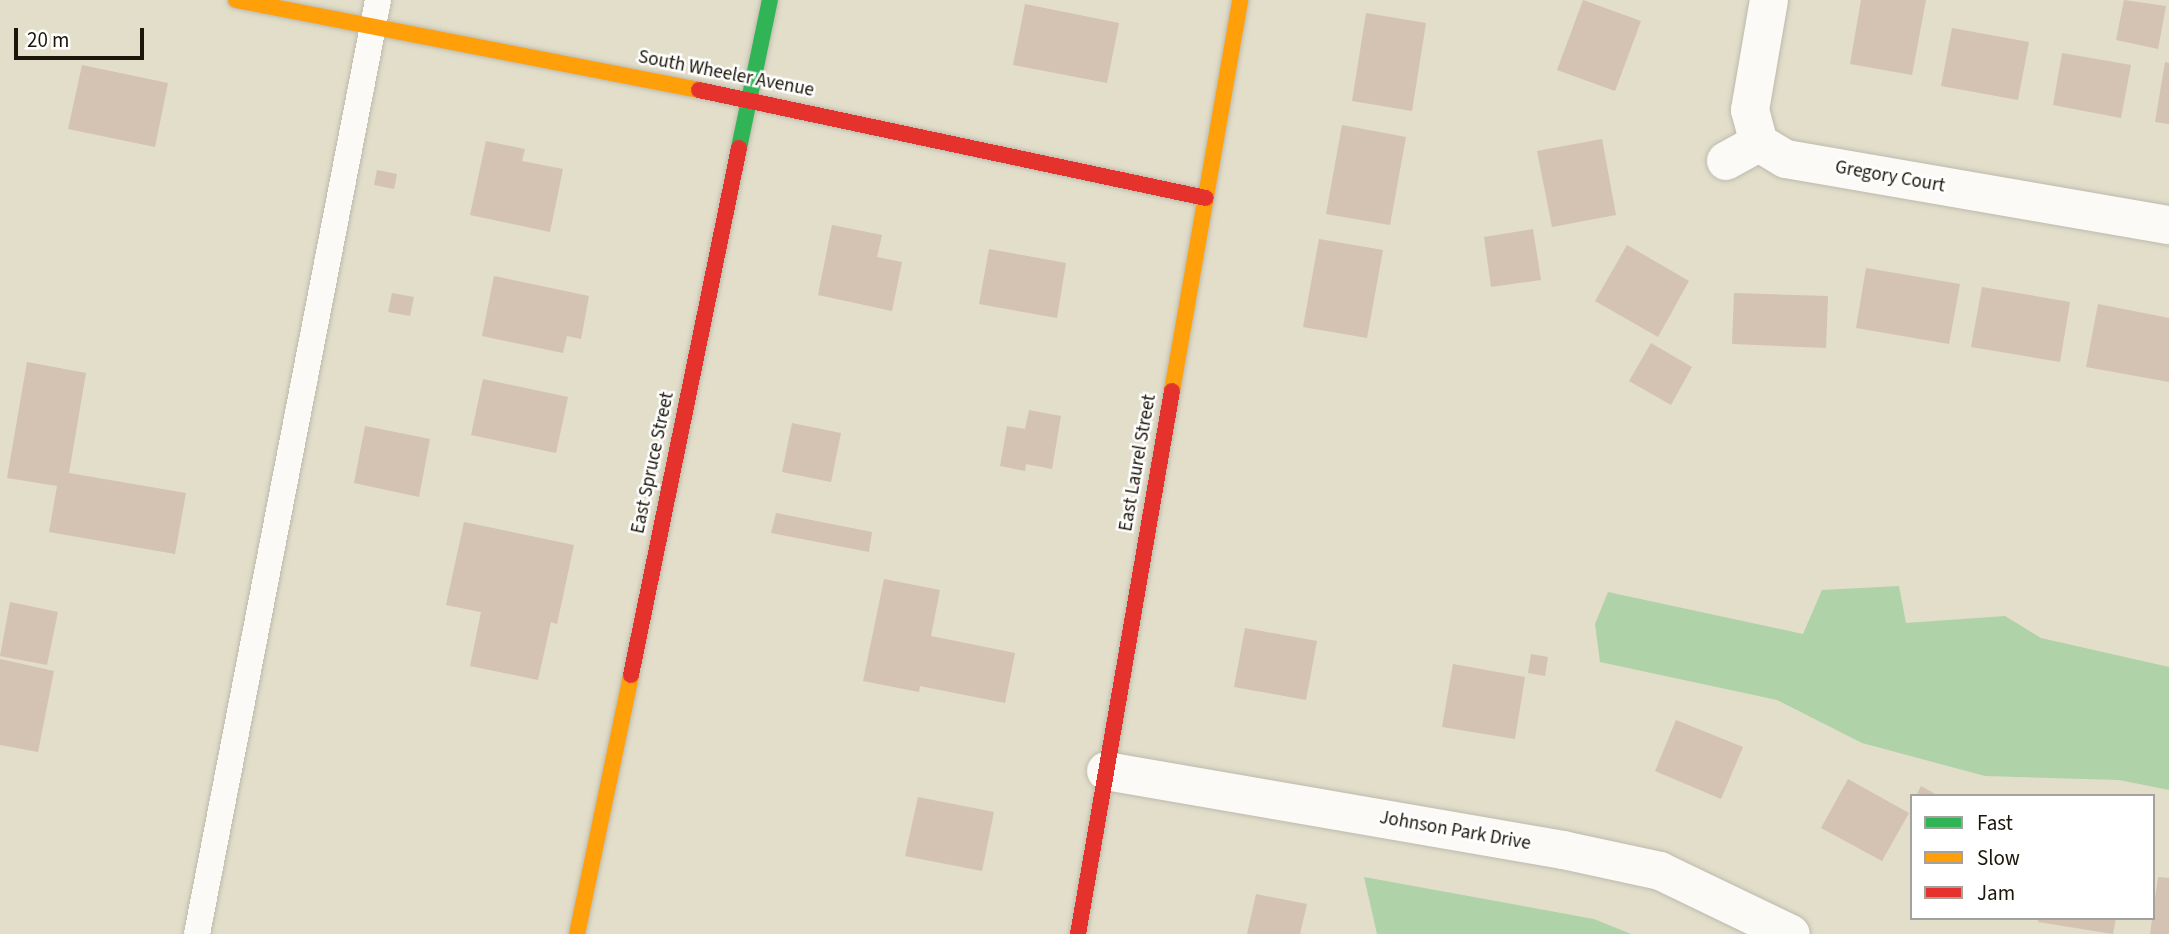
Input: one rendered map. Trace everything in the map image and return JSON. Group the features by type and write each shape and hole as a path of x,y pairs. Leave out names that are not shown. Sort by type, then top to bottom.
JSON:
{"street":[{"name":"South Wheeler Avenue","path":"236,0 750,100 1206,198"},
{"name":"East Spruce Street","path":"577,934 770,0"},
{"name":"East Laurel Street","path":"1078,934 1240,0"},
{"path":"1726,161 1759,143 1750,110 1769,0"},
{"name":"Gregory Court","path":"1759,143 1786,159 2169,225"},
{"name":"Johnson Park Drive","path":"1106,771 1549,847 1660,871 1748,909 1791,934"}],"lane":[{"path":"197,934 378,0"}],"green space":[{"path":"1899,586 1906,623 2005,616 2041,638 2169,667 2169,790 2119,780 1985,776 1862,743 1777,700 1600,662 1595,624 1608,592 1803,634 1822,590"},
{"path":"1364,877 1594,919 1631,934 1377,934"}],"building":[{"path":"1583,0 1641,21 1615,91 1557,70"},
{"path":"1861,0 1926,0 1912,75 1850,64"},
{"path":"2124,0 2166,6 2158,49 2116,40"},
{"path":"1025,4 1119,23 1107,83 1013,65"},
{"path":"1366,13 1426,23 1412,111 1352,101"},
{"path":"1952,28 2029,42 2018,100 1941,86"},
{"path":"2062,53 2131,65 2121,118 2053,105"},
{"path":"2165,62 2169,63 2169,124 2155,122"},
{"path":"82,65 168,83 155,147 68,129"},
{"path":"1342,125 1406,137 1390,225 1326,214"},
{"path":"1602,139 1616,215 1552,227 1537,151"},
{"path":"486,141 525,149 522,161 563,169 550,232 470,215"},
{"path":"377,170 397,174 394,189 374,185"},
{"path":"832,225 882,235 877,257 902,262 892,311 818,295"},
{"path":"1533,229 1541,280 1491,287 1484,237"},
{"path":"1319,239 1383,250 1367,338 1303,327"},
{"path":"1627,245 1689,281 1658,337 1595,301"},
{"path":"989,249 1066,263 1057,318 979,304"},
{"path":"1866,268 1960,284 1949,344 1856,328"},
{"path":"494,276 589,296 581,339 567,336 563,353 482,336"},
{"path":"1982,287 2070,302 2060,362 1971,347"},
{"path":"392,293 414,297 410,316 388,312"},
{"path":"1734,293 1828,296 1826,348 1732,344"},
{"path":"2098,304 2169,318 2169,382 2086,367"},
{"path":"1651,343 1692,367 1671,405 1629,381"},
{"path":"27,362 86,373 69,473 186,493 175,554 49,532 57,486 7,478"},
{"path":"483,379 568,397 556,453 471,435"},
{"path":"1029,410 1061,416 1052,469 1026,464 1025,471 1000,466 1007,426 1025,429"},
{"path":"792,423 841,433 831,482 782,472"},
{"path":"365,426 430,439 419,497 354,483"},
{"path":"776,513 872,532 869,552 771,533"},
{"path":"464,522 574,545 557,624 551,622 538,680 470,666 481,612 446,605"},
{"path":"884,579 940,590 931,636 1015,653 1005,703 920,686 919,692 863,681"},
{"path":"10,602 58,612 47,665 0,656"},
{"path":"1245,628 1317,641 1306,700 1234,687"},
{"path":"1531,654 1548,657 1545,676 1528,673"},
{"path":"0,659 54,671 38,752 0,745"},
{"path":"1453,664 1525,677 1515,739 1442,727"},
{"path":"1676,720 1743,747 1721,799 1655,771"},
{"path":"1848,779 1909,813 1882,861 1821,828"},
{"path":"1921,786 1935,794 1917,794"},
{"path":"918,797 994,812 982,871 905,856"},
{"path":"2158,877 2169,878 2169,934 2150,934 2152,920 2155,920"},
{"path":"1256,894 1307,904 1300,934 1247,934"},
{"path":"2038,920 2116,920 2113,934"}],"traffic: fast":[{"path":"739,148 770,0"}],"traffic: slow":[{"path":"236,0 699,90"},
{"path":"1172,391 1240,0"},
{"path":"577,934 631,675"}],"traffic: jam":[{"path":"699,90 1206,198"},
{"path":"631,675 739,148"},
{"path":"1078,934 1172,391"}]}
